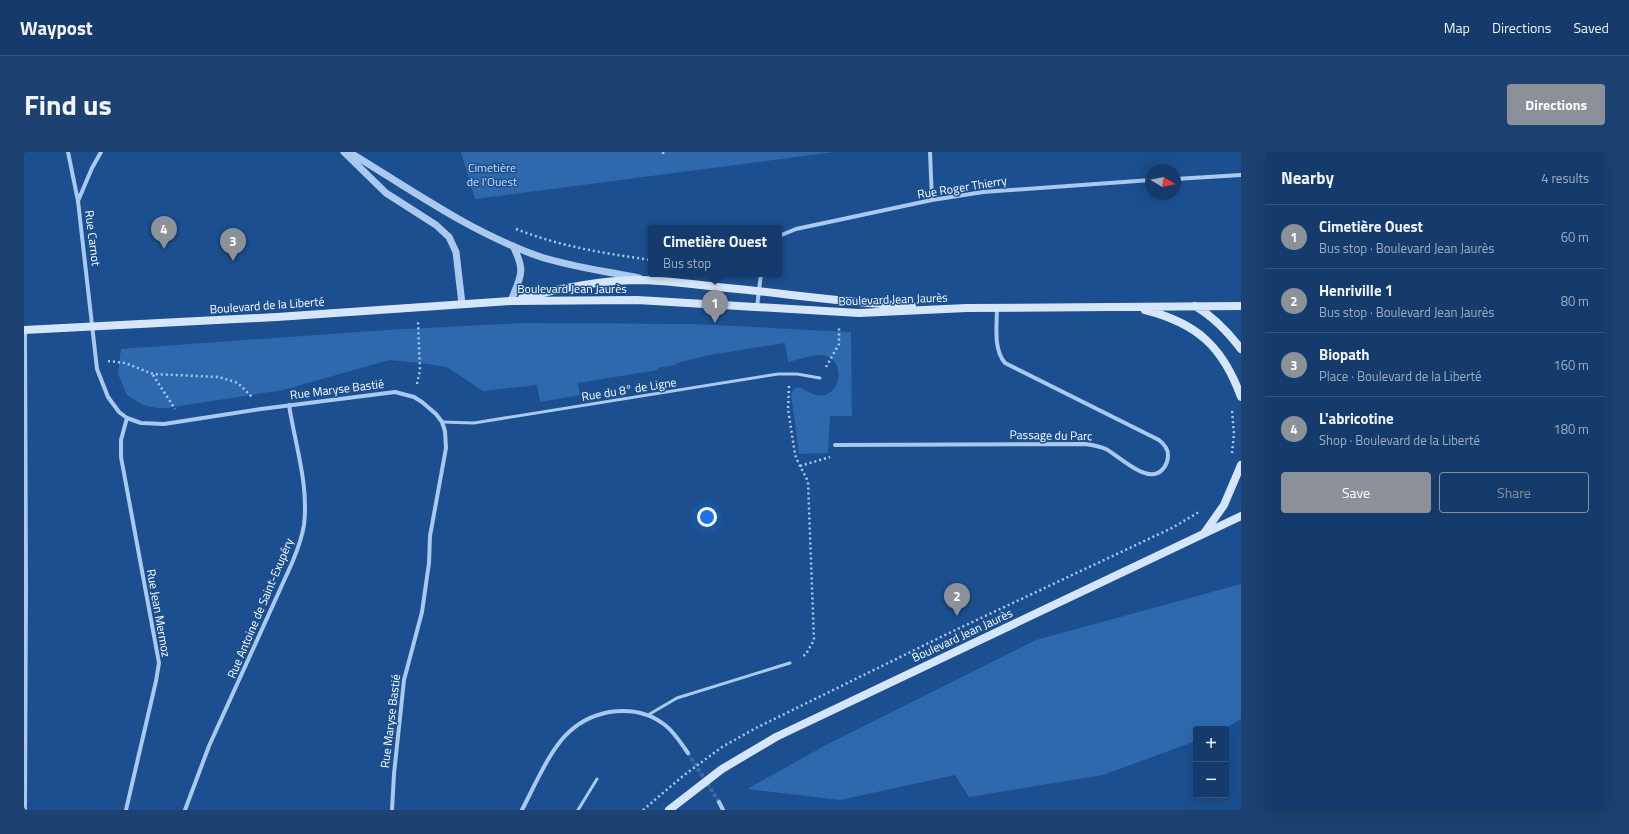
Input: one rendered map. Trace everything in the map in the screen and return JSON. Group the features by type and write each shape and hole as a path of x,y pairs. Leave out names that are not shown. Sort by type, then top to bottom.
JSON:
{"main road":[{"name":"Boulevard Jean Jaurès","path":"511,301 569,286 619,281 655,281 887,305 966,308 1241,306"},
{"name":"Boulevard Jean Jaurès","path":"511,301 637,300 853,313 966,308"},
{"name":"Boulevard de la Liberté","path":"25,330 277,317 511,301"},
{"name":"Boulevard Jean Jaurès","path":"1131,306 1175,319 1201,335 1221,355 1232,373 1241,397"},
{"path":"1195,306 1219,324 1241,349"},
{"name":"Boulevard Jean Jaurès","path":"669,810 722,769 776,737 1203,534 1224,505 1241,465"},
{"path":"1203,534 1241,516"}],"street":[{"name":"Rue Carnot","path":"68,152 78,201 94,326"},
{"path":"78,201 92,168 101,152"},
{"path":"344,152 386,193 450,236 455,247 458,262 462,304"},
{"path":"349,152 454,216 513,246 556,262 655,281"},
{"path":"930,152 932,200"},
{"path":"1181,179 1241,175"},
{"name":"Rue Roger Thierry","path":"782,235 796,229 932,200 998,190 1145,180"},
{"path":"511,301 520,278 522,268 513,246"},
{"path":"757,308 761,277"},
{"name":"Passage du Parc","path":"835,445 1085,444 1105,448 1144,473 1156,474 1162,470 1167,460 1168,452 1159,440 1005,363 1000,355 998,346 997,308"},
{"path":"94,326 96,360 101,383 108,397 119,412 127,418"},
{"path":"25,330 25,810"},
{"name":"Rue Maryse Bastié","path":"127,418 149,424 184,422 261,409 387,392 414,397 429,408 442,422 445,431 446,448 430,536 429,564 422,612 404,680 394,774 392,810"},
{"name":"Rue Antoine de Saint-Exupéry","path":"185,810 209,746 292,563 301,538 305,512 304,484 289,405"},
{"name":"Rue Jean Mermoz","path":"126,810 156,681 159,662 121,457 121,440 127,418"},
{"path":"522,810 553,753 569,732 576,726 595,716 605,713 626,711 648,715 656,719 670,730 688,753"},
{"path":"719,802 723,810"}],"lane":[{"name":"Rue du 8° de Ligne","path":"442,422 486,422 778,374 790,373 820,378"},
{"path":"648,715 677,698 790,663"},
{"path":"578,810 597,779"}],"path":[{"path":"663,152 664,156"},
{"path":"509,227 533,236 578,249 648,260"},
{"path":"414,397 420,370 417,307"},
{"path":"820,378 839,344 839,324"},
{"path":"96,360 125,363 153,374 219,377 238,383 249,392 261,409"},
{"path":"790,373 788,409 795,454 808,482 814,640 806,654 799,660 790,663"},
{"path":"153,374 184,422"},
{"path":"1231,407 1234,434 1231,458"},
{"path":"800,466 829,459 835,445"},
{"path":"643,810 683,776 736,738 826,692 1172,528 1202,509"}],"green space":[{"name":"Cimetière de l'Ouest","path":"461,152 834,152 475,199"},
{"path":"525,323 693,324 851,332 852,416 830,416 828,453 799,454 791,394 794,389 799,387 809,393 825,395 831,392 836,386 838,371 836,363 830,358 822,355 810,356 788,362 785,343 710,355 676,363 676,365 658,368 658,370 578,383 580,395 540,402 537,385 483,391 447,367 389,360 283,390 167,408 157,408 143,405 127,395 118,374 121,349 387,330"},
{"path":"1241,584 1241,719 1228,726 1193,726 1193,742 1103,775 969,797 955,775 840,800 747,789 826,745 1036,640"}],"tunnel":[{"path":"688,753 719,802"}],"place":[{"name":"L'abricotine","path":"164,249"},
{"name":"Biopath","path":"233,261"},
{"name":"Cimetière Ouest","path":"715,323"},
{"name":"Henriville 1","path":"957,616"}]}
